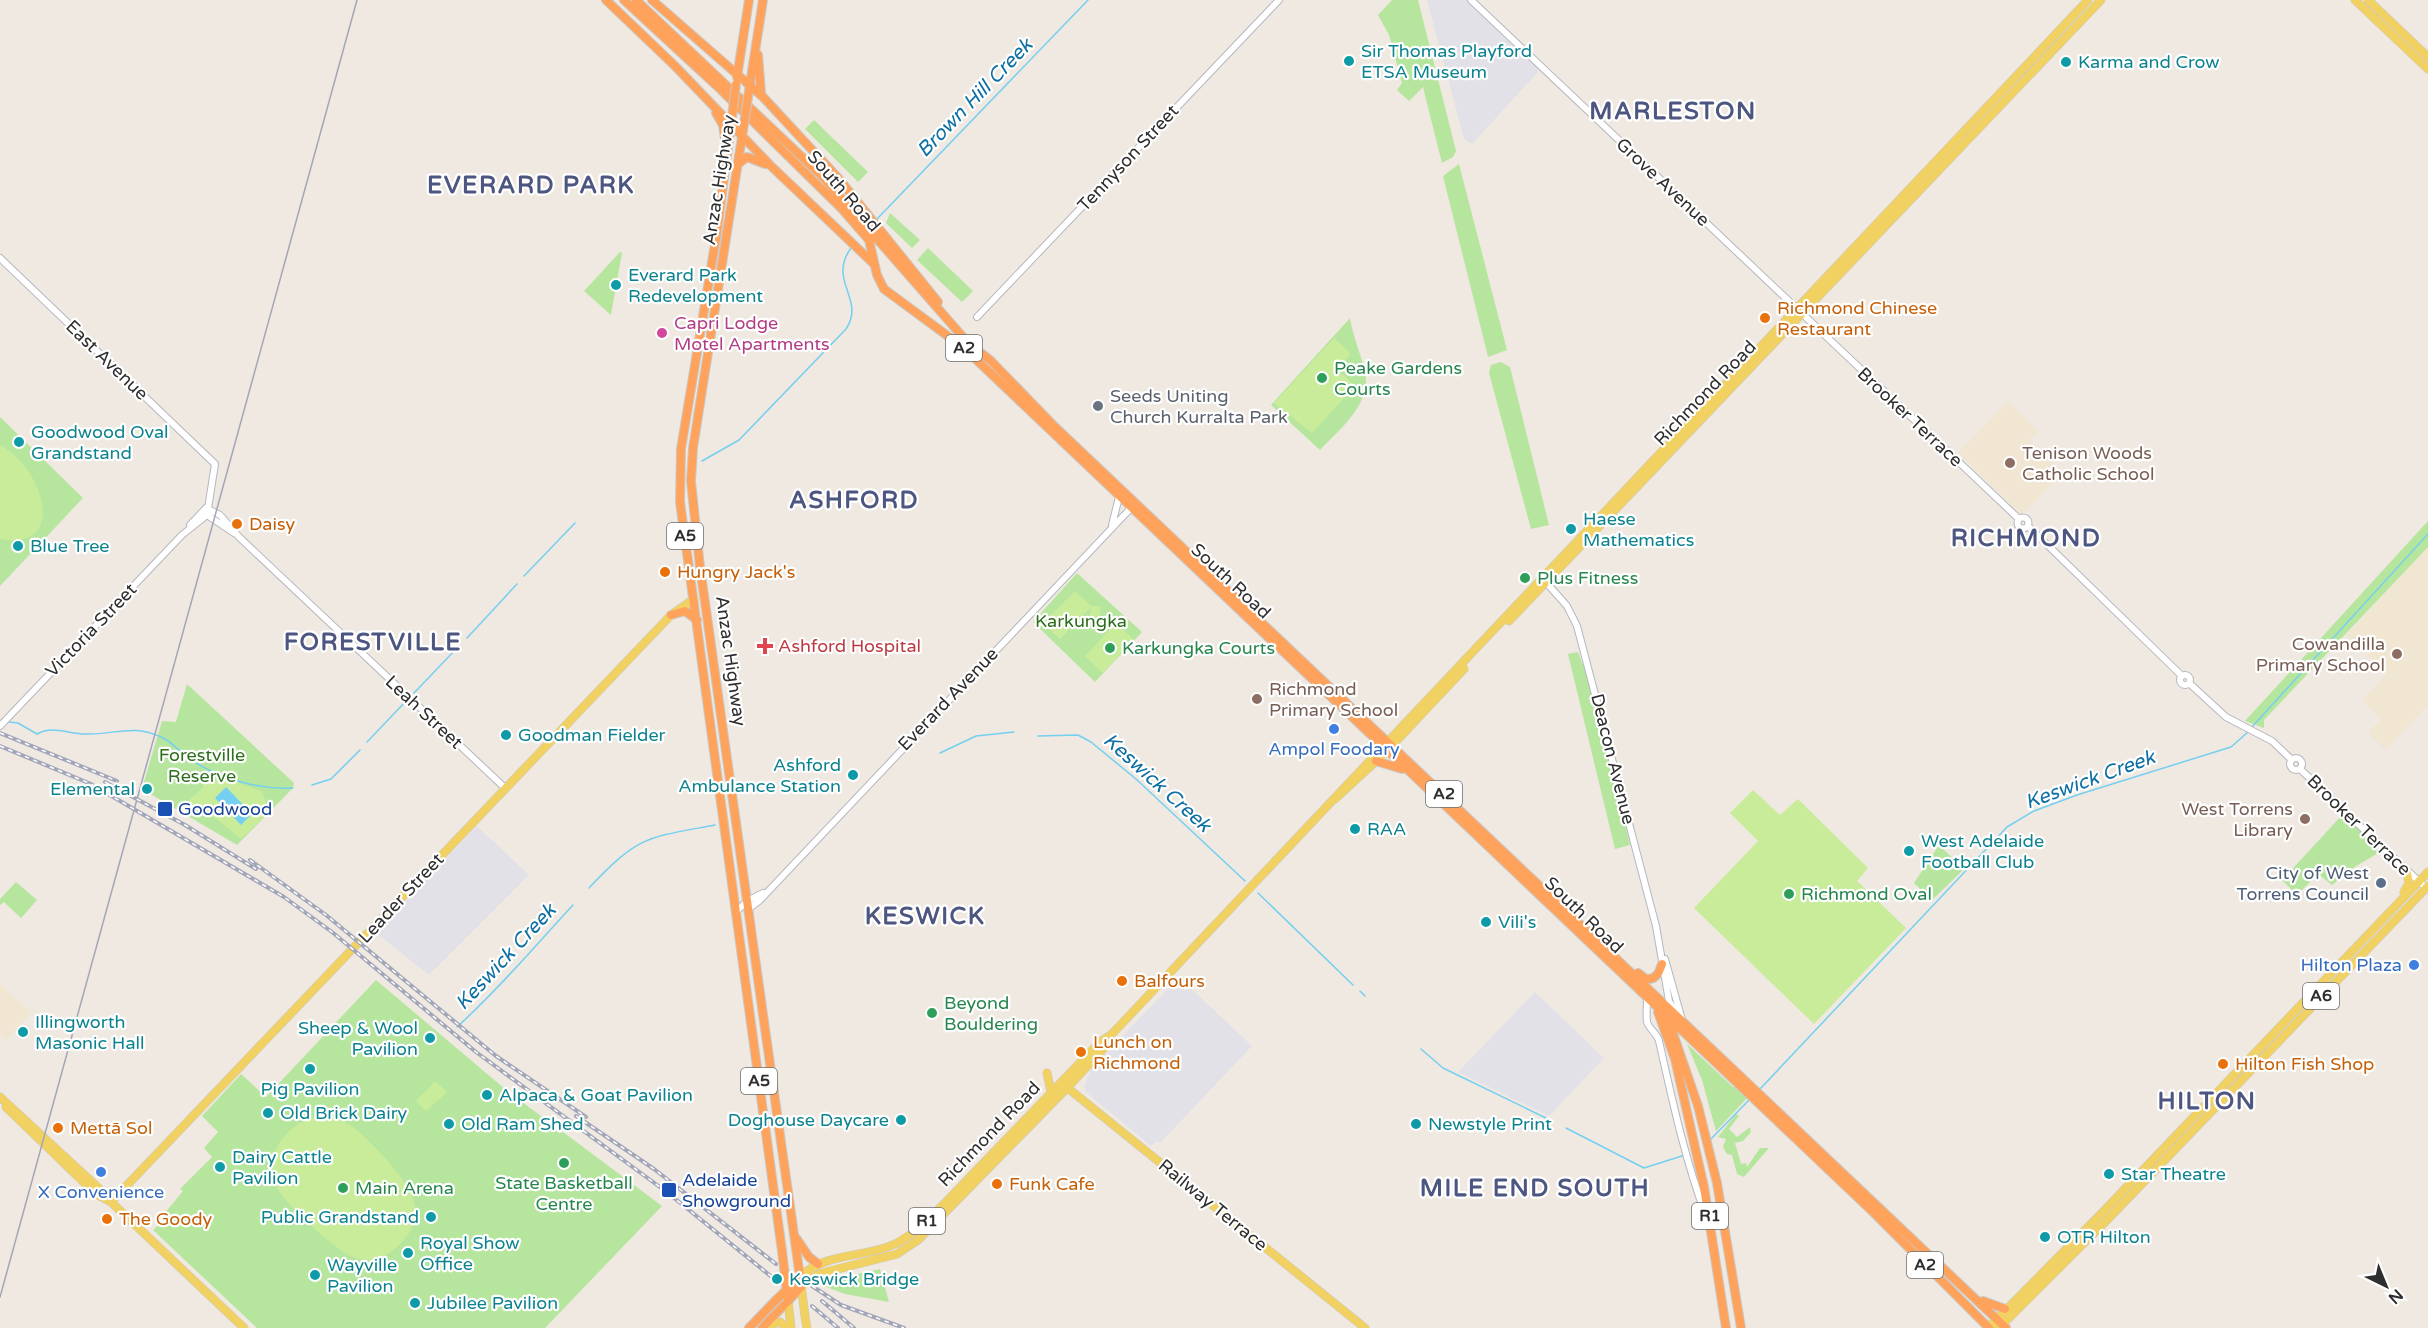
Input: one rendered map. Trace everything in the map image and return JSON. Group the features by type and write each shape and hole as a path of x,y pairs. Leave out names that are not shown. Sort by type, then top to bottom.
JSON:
{"highway":[{"path":"606,0 675,66 771,166 849,237 877,266"},
{"name":"South Road","path":"624,0 819,184 865,223"},
{"name":"South Road","path":"636,0 792,147 930,292 990,360 1133,504 1386,745 1616,959 1658,1004 1754,1094 1988,1328"},
{"path":"652,0 718,55 762,96 875,235"},
{"name":"Anzac Highway","path":"749,0 740,48 720,210 681,449 680,502 787,1290"},
{"name":"Anzac Highway","path":"763,0 693,448 691,488 700,567 794,1235 803,1268 800,1277"},
{"path":"757,37 759,84 762,96"},
{"path":"718,55 731,56 740,48"},
{"path":"675,66 719,116 727,158"},
{"path":"738,164 747,157 771,166"},
{"path":"720,210 731,212"},
{"name":"South Road","path":"875,235 877,275 884,289 964,348 1119,497 1133,504"},
{"path":"701,327 712,328"},
{"path":"680,502 686,504 688,502 691,488"},
{"path":"683,521 686,512 694,511"},
{"path":"700,567 694,599 703,605 708,620"},
{"path":"670,615 685,611 697,620"},
{"path":"701,656 712,654"},
{"path":"720,706 717,716 710,721 723,728"},
{"name":"South Road","path":"1386,745 1405,770 1647,999 1658,1004"},
{"path":"1376,762 1405,770"},
{"path":"718,780 730,778"},
{"path":"1616,959 1626,962 1648,980 1656,976 1662,964"},
{"path":"747,990 759,988"},
{"name":"R1","path":"1658,1004 1675,1059 1691,1151 1716,1261 1726,1328"},
{"name":"R1","path":"1677,1020 1722,1212 1741,1328"},
{"name":"South Road","path":"1754,1094 1964,1286 2001,1325"},
{"path":"794,1235 805,1252 818,1264"},
{"name":"R1","path":"749,1328 783,1304 787,1290 800,1277"},
{"path":"1964,1286 1985,1302 2005,1309"},
{"name":"R1","path":"762,1328 801,1287"},
{"path":"1976,1328 1978,1318"}],"main road":[{"name":"Richmond Road","path":"1544,580 1795,308 2088,0"},
{"name":"Richmond Road","path":"1329,803 1338,790 1386,745 1803,315 2101,0"},
{"path":"2355,0 2428,69"},
{"path":"2368,0 2428,57"},
{"name":"Leader Street","path":"111,1203 670,615 694,599"},
{"name":"Richmond Road","path":"803,1268 878,1250 894,1244 921,1227 1064,1085 1099,1043 1112,1034 1329,803 1376,762 1386,745"},
{"path":"2400,901 2409,883 2406,869"},
{"name":"A6","path":"2001,1325 2005,1309 2102,1213 2428,872"},
{"name":"A6","path":"1988,1328 2001,1325 2108,1219 2427,888"},
{"name":"Richmond Road","path":"1064,1085 1079,1075 1105,1047 1112,1034"},
{"path":"1047,1074 1055,1094 1069,1093 1078,1096 1079,1075"},
{"name":"Railway Terrace","path":"1064,1085 1365,1328"},
{"name":"Richmond Road","path":"801,1287 811,1278 822,1273 882,1258 908,1247 926,1233 1055,1094"},
{"path":"0,1098 86,1185 111,1203 243,1328"},
{"path":"878,1250 882,1258"},
{"name":"Anzac Highway","path":"800,1277 807,1328"},
{"path":"783,1304 789,1328"},
{"path":"762,1328 780,1323 789,1328"}],"street":[{"name":"Tennyson Street","path":"978,317 1279,0"},
{"name":"Grove Avenue","path":"1471,0 1803,315"},
{"name":"East Avenue","path":"0,258 213,462 216,471 207,511"},
{"name":"Brooker Terrace","path":"1803,315 2019,519 2019,527 2028,526 2182,676 2181,683 2189,683 2226,717 2271,741 2292,760 2290,765 2292,769 2300,769 2427,888"},
{"path":"1111,529 1119,497"},
{"name":"Everard Avenue","path":"737,911 766,891 1133,504"},
{"name":"Victoria Street","path":"0,726 207,511"},
{"name":"Leah Street","path":"207,511 239,537 505,788"},
{"name":"Deacon Avenue","path":"1544,580 1567,606 1577,626 1677,1020"},
{"name":"Deacon Avenue","path":"1661,950 1669,1001 1677,1020"},
{"path":"1647,999 1647,1023 1659,1038 1665,1074 1691,1151 1693,1180 1706,1216 1716,1261"}],"shaded area":[{"path":"1427,0 1465,0 1537,67 1538,72 1472,144 1464,139"},
{"name":"Tenison Woods Catholic School","path":"2008,401 2038,431 2029,441 2062,473 2022,515 1958,453"},
{"name":"Cowandilla Primary School","path":"2428,547 2428,705 2386,750 2368,733 2381,719 2362,701 2387,673 2346,635"},
{"path":"477,826 529,875 429,975 375,932"},
{"path":"1179,977 1252,1046 1160,1143 1157,1141 1151,1146 1087,1093 1084,1086 1091,1069"},
{"path":"0,984 31,1013 6,1040 0,1035"},
{"path":"1535,992 1604,1058 1549,1116 1458,1072"}],"green space":[{"path":"1392,0 1418,0 1456,151 1453,157 1442,163 1423,87 1409,101 1397,90 1402,83 1389,35 1378,15"},
{"path":"814,120 868,172 858,182 805,129"},
{"path":"1459,164 1507,350 1488,357 1443,176"},
{"path":"890,213 920,240 912,248 886,223"},
{"path":"928,248 973,291 962,302 917,260"},
{"name":"EVERARD PARK","path":"620,252 622,253 611,315 584,291"},
{"path":"1350,318 1365,372 1364,395 1352,416 1320,450 1271,405"},
{"name":"Peake Gardens Courts","path":"1334,338 1351,354 1337,369 1355,386 1312,433 1274,403"},
{"path":"1501,362 1510,367 1549,525 1531,529 1489,373 1491,365"},
{"path":"0,417 83,498 0,586"},
{"path":"0,445 16,456 29,472 38,489 42,506 42,521 35,533 21,540 0,539"},
{"path":"2428,521 2428,547 2264,720 2264,728 2245,721"},
{"name":"Karkungka","path":"1077,573 1142,632 1095,682 1033,622"},
{"path":"1075,591 1091,606 1101,606 1099,617 1090,616 1091,607 1060,639 1043,623"},
{"name":"Karkungka Courts","path":"1116,623 1134,640 1103,673 1085,656"},
{"path":"1578,652 1593,693 1630,845 1615,849 1568,654"},
{"name":"Forestville Reserve","path":"187,684 294,783 293,788 237,845 142,789 162,721 176,722"},
{"path":"210,775 215,780 223,778 262,791 269,812 241,839 217,819 196,809 188,801 204,787 201,783"},
{"name":"Richmond Oval","path":"1753,790 1780,815 1798,799 1868,868 1857,881 1906,928 1814,1024 1694,908 1758,841 1730,813"},
{"path":"2344,813 2380,852 2356,866 2332,885 2318,874 2297,895 2282,880"},
{"path":"1939,845 1964,869 1932,900 1914,883"},
{"path":"16,882 37,900 21,918 4,902 0,905 0,899"},
{"name":"Adelaide Showground","path":"376,980 511,1094 548,1121 548,1125 559,1133 563,1132 662,1206 545,1328 257,1328 153,1230 166,1217 164,1214 183,1191 180,1189 212,1157 204,1148 218,1132 202,1116 241,1074 266,1097"},
{"path":"1687,1044 1733,1087 1736,1086 1748,1097 1716,1131 1702,1080"},
{"path":"435,1081 447,1092 426,1111 416,1101"},
{"path":"1736,1114 1739,1116 1729,1129 1737,1137 1750,1127 1751,1132 1743,1141 1735,1143 1741,1164 1746,1163 1747,1167 1760,1148 1769,1148 1744,1177 1737,1174 1732,1155 1727,1154 1723,1147 1726,1139 1718,1137"},
{"name":"Main Arena","path":"320,1117 339,1120 358,1131 387,1160 411,1192 415,1213 412,1228 399,1245 383,1257 372,1260 362,1259 342,1251 323,1236 279,1191 272,1166 279,1143 296,1126"},
{"path":"880,1269 889,1302 845,1294 816,1283"}],"water":[{"path":"226,787 252,814 241,825 215,798"}],"waterway":[{"name":"Brown Hill Creek","path":"876,220 1088,0"},
{"path":"702,461 739,440 846,329 852,308 843,270 851,248"},
{"path":"524,576 575,523"},
{"name":"Keswick Creek","path":"2251,728 2428,534"},
{"path":"467,638 517,584"},
{"path":"414,693 457,648"},
{"path":"367,742 407,700"},
{"path":"9,722 18,723 37,734 49,730 79,734 142,731 166,740 188,758 225,777 252,785 293,788"},
{"name":"Keswick Creek","path":"940,753 976,736 1014,732"},
{"name":"Keswick Creek","path":"1760,1089 2007,827 2034,811 2077,795 2231,747 2248,732"},
{"name":"Keswick Creek","path":"1038,736 1078,735 1091,742 1136,779 1245,881"},
{"path":"312,785 331,779 360,750"},
{"name":"Keswick Creek","path":"589,888 633,848 658,837 715,825"},
{"name":"Keswick Creek","path":"1258,893 1353,985"},
{"name":"Keswick Creek","path":"457,1027 502,983 573,905"},
{"name":"Keswick Creek","path":"1360,991 1365,996"},
{"name":"Keswick Creek","path":"1421,1049 1443,1068 1546,1118"},
{"name":"Keswick Creek","path":"1709,1141 1750,1099"},
{"name":"Keswick Creek","path":"1566,1128 1644,1168 1685,1155"}],"tram line":[{"path":"0,1297 357,0"}],"railway":[{"path":"0,733 117,781"},
{"path":"0,746 91,784 284,897 332,932 476,1052 668,1193 778,1282"},
{"path":"105,782 185,825 256,869"},
{"path":"250,860 326,915 496,1056 586,1117"},
{"path":"576,1116 654,1169 776,1264"},
{"path":"812,1286 841,1305 904,1328"},
{"path":"822,1301 854,1328"},
{"path":"812,1306 838,1328"}],"place":[{"name":"Sir Thomas Playford ETSA Museum","path":"1349,61"},
{"name":"Karma and Crow","path":"2066,62"},
{"name":"Everard Park Redevelopment","path":"616,285"},
{"name":"Richmond Chinese Restaurant","path":"1765,318"},
{"name":"Capri Lodge Motel Apartments","path":"662,333"},
{"name":"Peake Gardens Courts","path":"1322,378"},
{"name":"Seeds Uniting Church Kurralta Park","path":"1098,406"},
{"name":"Goodwood Oval Grandstand","path":"19,442"},
{"name":"Tenison Woods Catholic School","path":"2010,463"},
{"name":"Daisy","path":"237,524"},
{"name":"Haese Mathematics","path":"1571,529"},
{"name":"Blue Tree","path":"18,546"},
{"name":"Hungry Jack's","path":"665,572"},
{"name":"Plus Fitness","path":"1525,578"},
{"name":"Ashford Hospital","path":"765,646"},
{"name":"Karkungka Courts","path":"1110,648"},
{"name":"Cowandilla Primary School","path":"2397,654"},
{"name":"Richmond Primary School","path":"1257,699"},
{"name":"Ampol Foodary","path":"1334,729"},
{"name":"Goodman Fielder","path":"506,735"},
{"name":"Ashford Ambulance Station","path":"853,775"},
{"name":"Elemental","path":"147,789"},
{"name":"Goodwood","path":"165,809"},
{"name":"West Torrens Library","path":"2305,819"},
{"name":"RAA","path":"1355,829"},
{"name":"West Adelaide Football Club","path":"1909,851"},
{"name":"City of West Torrens Council","path":"2381,883"},
{"name":"Richmond Oval","path":"1789,894"},
{"name":"Vili's","path":"1486,922"},
{"name":"Hilton Plaza","path":"2414,965"},
{"name":"Balfours","path":"1122,981"},
{"name":"Beyond Bouldering","path":"932,1013"},
{"name":"Illingworth Masonic Hall","path":"23,1032"},
{"name":"Sheep & Wool Pavilion","path":"430,1038"},
{"name":"Lunch on Richmond","path":"1081,1052"},
{"name":"Hilton Fish Shop","path":"2223,1064"},
{"name":"Pig Pavilion","path":"310,1069"},
{"name":"Alpaca & Goat Pavilion","path":"487,1095"},
{"name":"Old Brick Dairy","path":"268,1113"},
{"name":"Doghouse Daycare","path":"901,1120"},
{"name":"Old Ram Shed","path":"449,1124"},
{"name":"Newstyle Print","path":"1416,1124"},
{"name":"Mettā Sol","path":"58,1128"},
{"name":"State Basketball Centre","path":"564,1163"},
{"name":"Dairy Cattle Pavilion","path":"220,1167"},
{"name":"X Convenience","path":"101,1172"},
{"name":"Star Theatre","path":"2109,1174"},
{"name":"Funk Cafe","path":"997,1184"},
{"name":"Main Arena","path":"343,1188"},
{"name":"Adelaide Showground","path":"669,1190"},
{"name":"Public Grandstand","path":"431,1217"},
{"name":"The Goody","path":"107,1219"},
{"name":"OTR Hilton","path":"2045,1237"},
{"name":"Royal Show Office","path":"408,1253"},
{"name":"Wayville Pavilion","path":"315,1275"},
{"name":"Keswick Bridge","path":"777,1279"},
{"name":"Jubilee Pavilion","path":"415,1303"}],"district":[{"name":"MARLESTON","path":"1673,111"},
{"name":"EVERARD PARK","path":"531,185"},
{"name":"ASHFORD","path":"854,500"},
{"name":"RICHMOND","path":"2026,538"},
{"name":"FORESTVILLE","path":"373,642"},
{"name":"KESWICK","path":"925,916"},
{"name":"HILTON","path":"2207,1101"},
{"name":"MILE END SOUTH","path":"1535,1188"}]}
